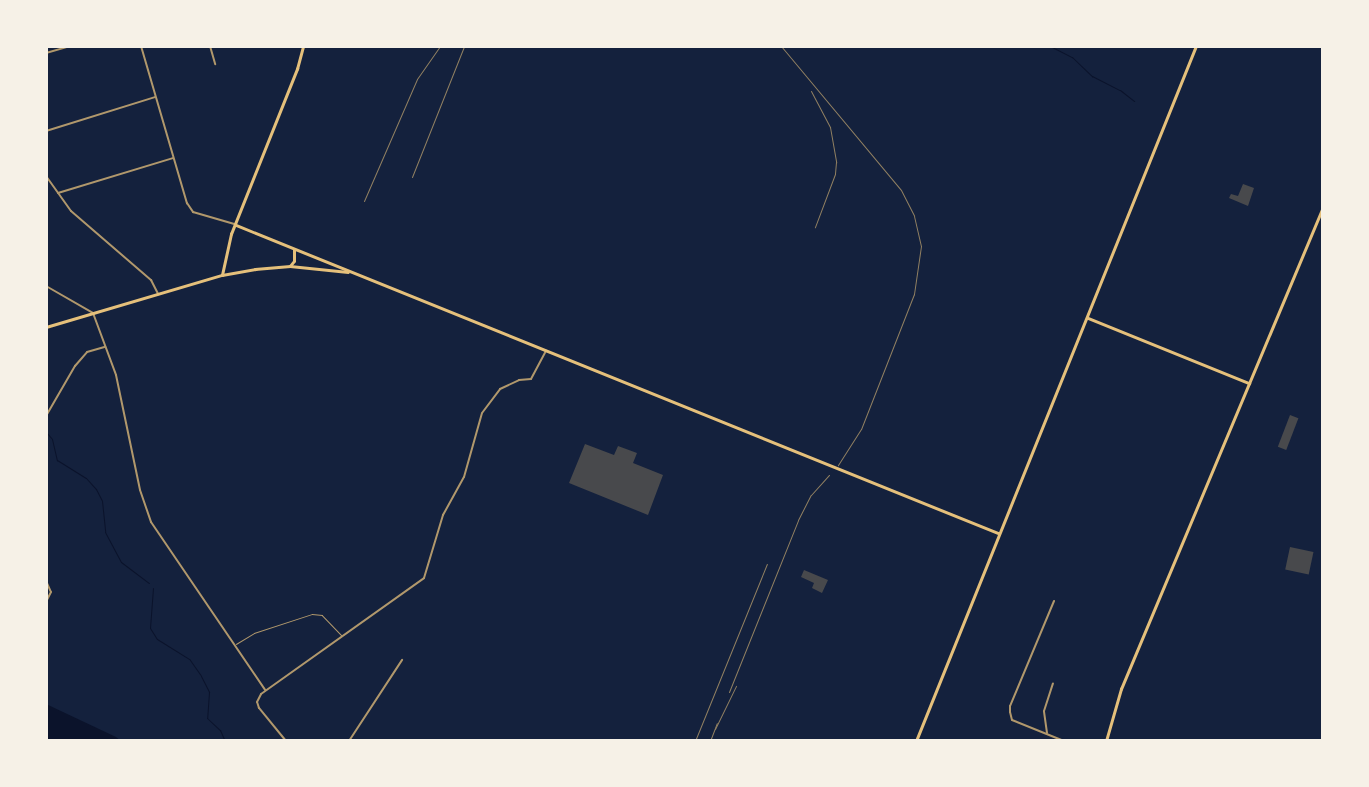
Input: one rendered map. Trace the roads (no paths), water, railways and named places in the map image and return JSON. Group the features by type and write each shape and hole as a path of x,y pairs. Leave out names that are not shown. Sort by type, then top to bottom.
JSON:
{"main road":[{"path":"222,275 221,266 297,70 302,46"},
{"path":"916,741 998,533 1088,318 1196,46"},
{"path":"1106,741 1121,689 1323,207"},
{"path":"236,224 354,274 998,533"},
{"path":"290,266 296,254 293,248"},
{"path":"46,327 222,275 290,266 354,274"},
{"path":"1088,318 1249,383"}],"street":[{"path":"46,53 70,46"},
{"path":"140,46 173,158 193,212 236,224"},
{"path":"210,46 215,64"},
{"path":"46,131 155,97"},
{"path":"58,193 173,158"},
{"path":"46,176 71,211 151,280 158,294"},
{"path":"46,286 93,313 116,375 140,490 151,522 265,690"},
{"path":"46,416 75,366 87,352 106,347"},
{"path":"286,741 259,708 258,698 265,690 424,578 444,515 464,477 482,412 500,389 519,380 531,379 546,351"},
{"path":"46,581 51,592 46,602"},
{"path":"1054,602 1010,706 1012,720 1064,741"},
{"path":"349,741 402,660"},
{"path":"1047,733 1044,711 1054,683"}],"lane":[{"path":"234,645 254,633 312,614 322,615 343,636"}],"water":[{"path":"46,704 116,737 121,741 46,741"}],"waterway":[{"path":"1050,46 1072,57 1092,76 1120,90 1134,101"},
{"path":"46,432 52,439 57,460 86,478 96,489 102,501 105,532 121,562 149,583"},
{"path":"153,588 150,628 157,639 190,660 201,676 209,692 207,718 220,730 225,741"}],"railway":[{"path":"364,201 417,79 440,46"},
{"path":"412,177 464,46"},
{"path":"781,46 901,190 914,216 921,246 914,294 861,429 838,465"},
{"path":"811,91 830,127 836,162 835,174 815,227"},
{"path":"729,692 798,520 811,495 829,475"},
{"path":"695,741 767,564"},
{"path":"715,729 736,686"},
{"path":"710,741 717,723"}]}
